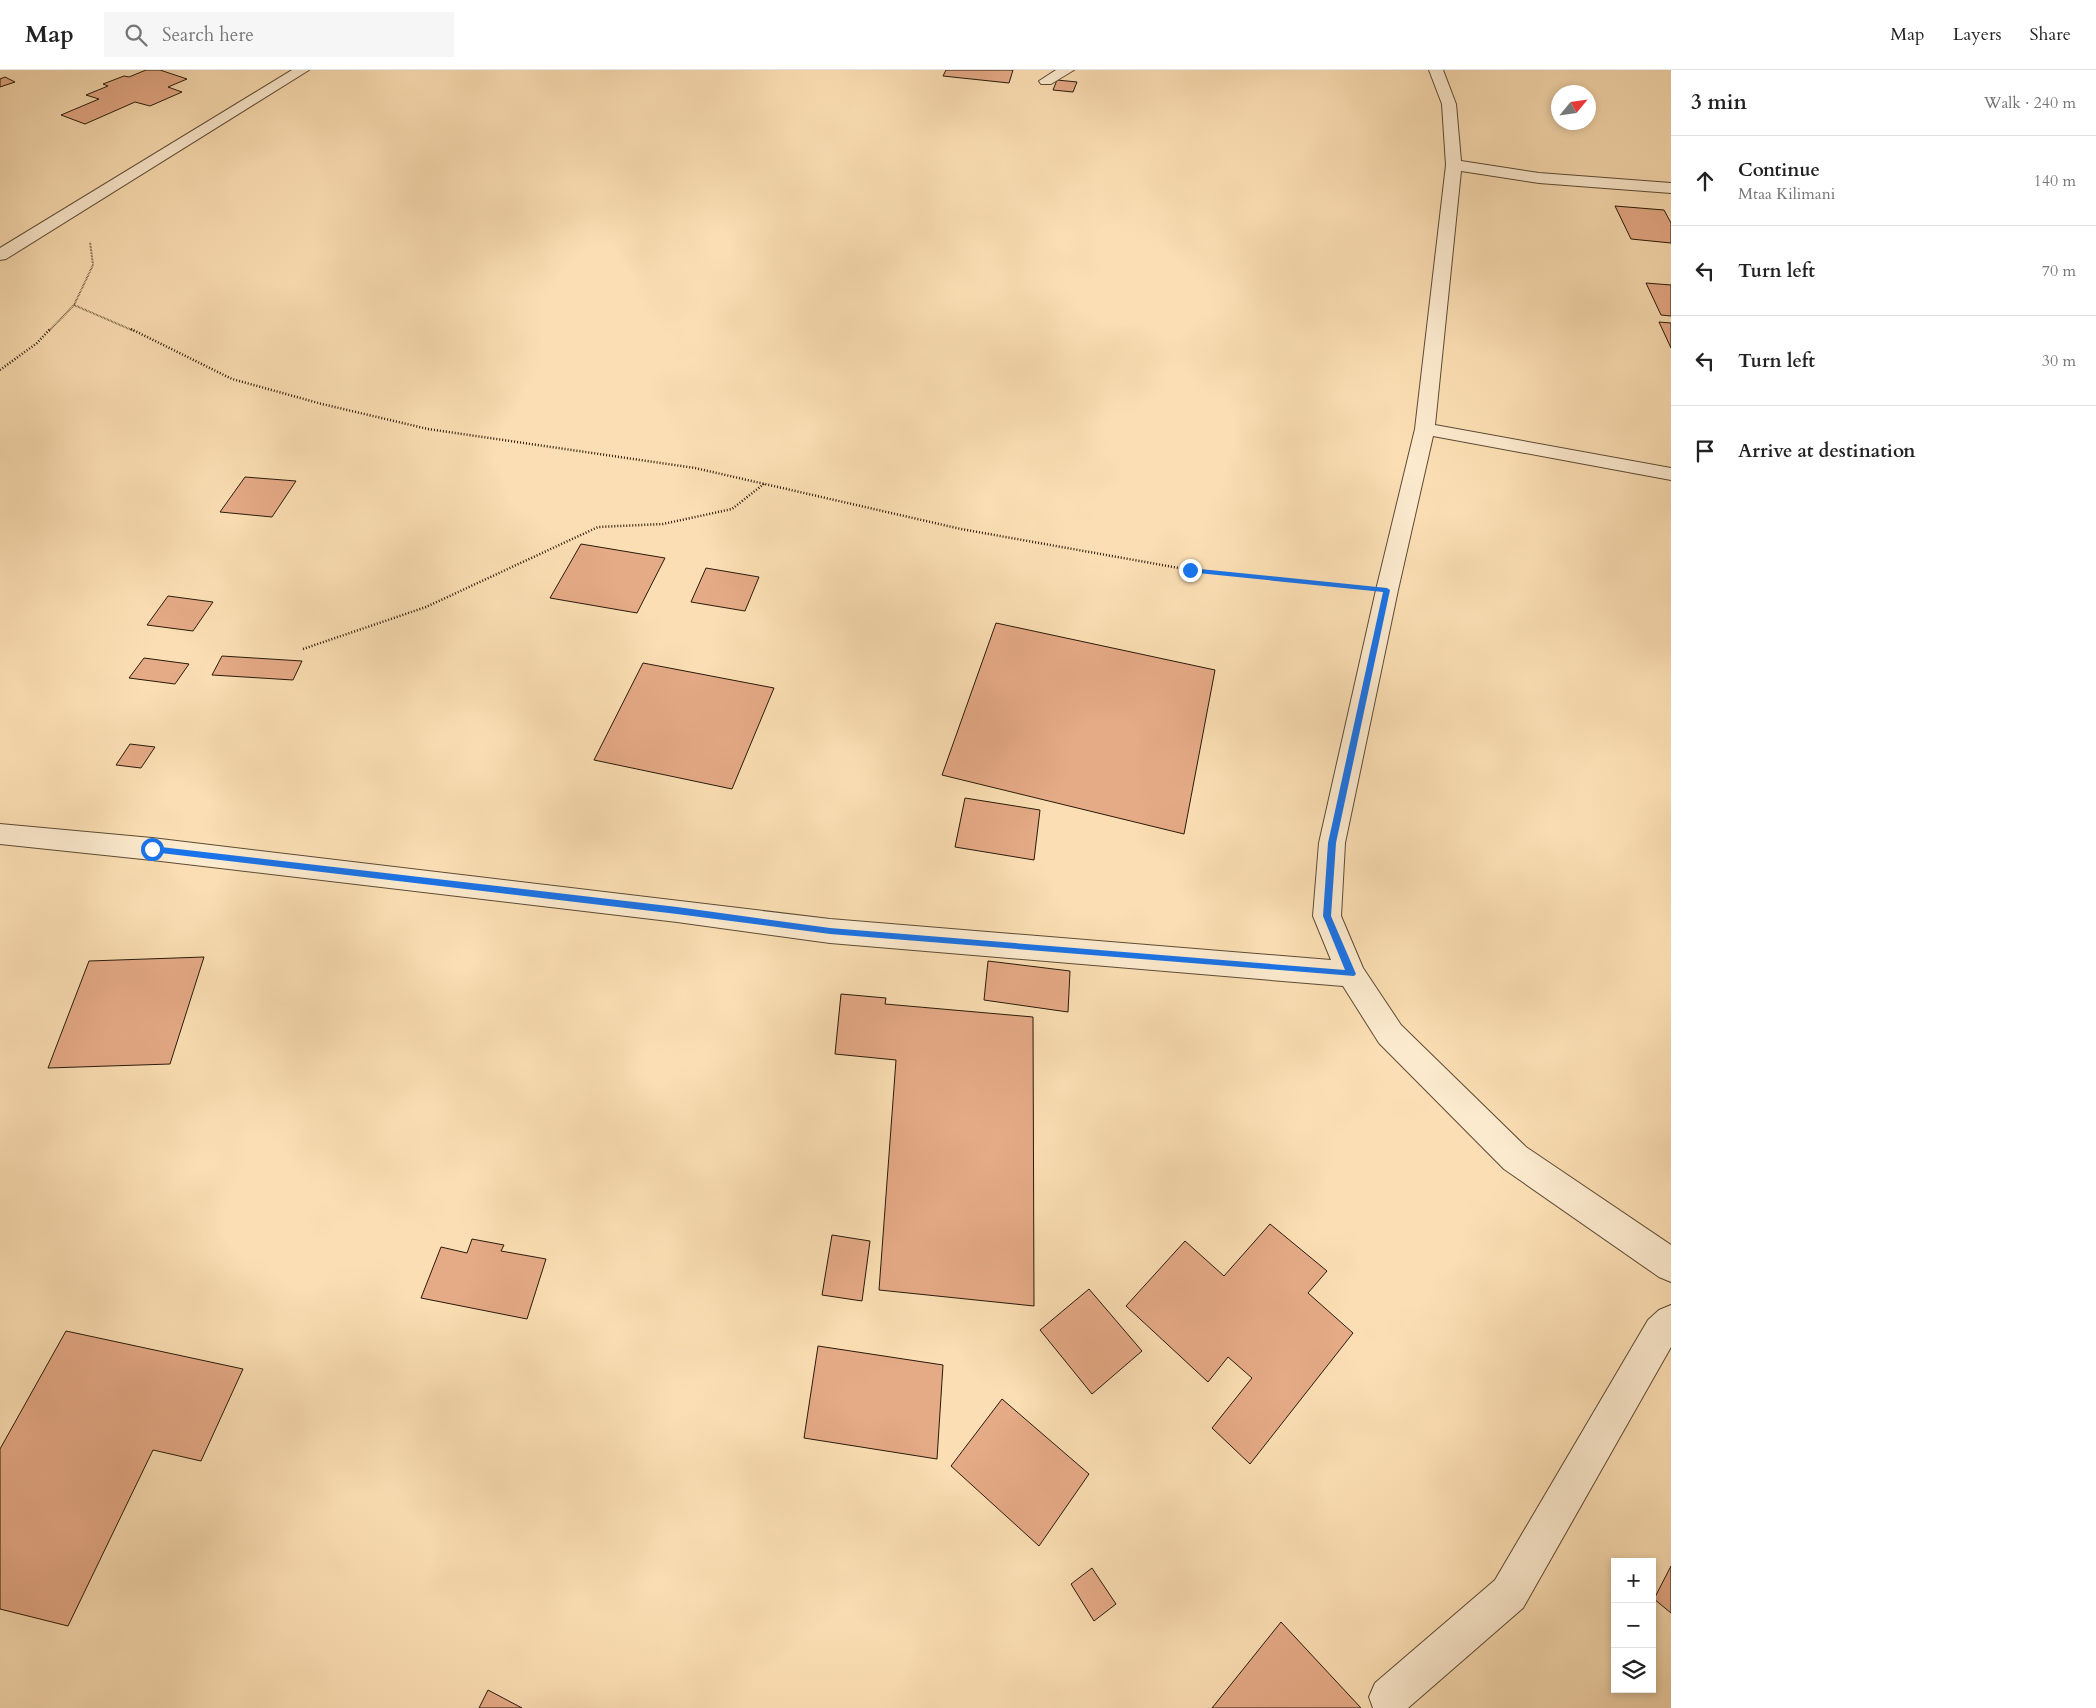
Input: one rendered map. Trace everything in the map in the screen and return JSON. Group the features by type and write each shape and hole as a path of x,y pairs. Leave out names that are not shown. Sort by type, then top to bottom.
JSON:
{"street":[{"path":"0,256 302,70"},
{"path":"1046,81 1067,70"},
{"path":"1436,70 1449,104 1454,165 1426,429 1387,590 1332,843 1327,916 1351,974 1390,1034 1515,1158 1671,1266"},
{"path":"1454,165 1539,178 1671,188"},
{"path":"1426,429 1671,474"},
{"path":"0,834 152,849 830,931 1351,974"},
{"path":"1390,1697 1509,1594 1660,1332 1671,1322"}],"path":[{"path":"0,370 37,343 74,305 93,265 85,203"},
{"path":"74,305 151,338 232,379 322,404 428,429 695,468 961,529 1190,570 1387,590"},
{"path":"303,648 426,607 598,527 663,524 732,509 766,483"}],"building":[{"path":"146,70 160,70 187,79 168,87 182,92 150,106 135,102 85,124 61,115 99,99 86,95 108,86 103,84"},
{"path":"946,70 1013,70 1009,83 943,76"},
{"path":"5,77 15,82 0,87 0,79"},
{"path":"1057,80 1077,82 1073,92 1053,90"},
{"path":"1615,206 1664,210 1671,223 1671,243 1631,239"},
{"path":"1646,283 1671,285 1671,316 1661,315"},
{"path":"1659,322 1671,323 1671,348"},
{"path":"245,477 296,481 272,517 220,512"},
{"path":"581,544 665,558 637,613 550,598"},
{"path":"706,568 759,577 745,611 691,602"},
{"path":"168,596 213,602 193,631 147,625"},
{"path":"996,623 1215,670 1184,834 942,775"},
{"path":"222,656 302,661 293,680 212,675"},
{"path":"144,658 189,664 175,684 129,678"},
{"path":"643,663 774,688 732,789 594,760"},
{"path":"130,744 155,747 141,768 116,765"},
{"path":"965,798 1040,810 1034,860 955,847"},
{"path":"204,957 170,1064 48,1068 89,961"},
{"path":"988,961 1070,971 1068,1012 984,1000"},
{"path":"841,994 886,998 885,1004 1033,1017 1034,1306 879,1290 896,1060 835,1054"},
{"path":"1270,1224 1327,1271 1308,1293 1353,1333 1250,1464 1212,1428 1252,1378 1228,1357 1208,1382 1126,1306 1185,1241 1224,1276"},
{"path":"832,1235 870,1241 862,1301 822,1295"},
{"path":"472,1239 504,1245 501,1251 546,1259 527,1319 421,1298 441,1247 467,1253"},
{"path":"1089,1289 1142,1351 1092,1394 1040,1330"},
{"path":"66,1331 243,1369 201,1461 153,1450 68,1626 0,1609 0,1449"},
{"path":"818,1346 943,1365 937,1459 804,1438"},
{"path":"1002,1399 1089,1474 1039,1546 951,1466"},
{"path":"1671,1566 1671,1613 1656,1601 1656,1595"},
{"path":"1092,1568 1116,1604 1094,1621 1071,1584"},
{"path":"1281,1622 1361,1708 1212,1708"},
{"path":"488,1690 522,1708 479,1708"}],"route":[{"path":"152,849 830,931 1351,974 1327,916 1332,843 1387,590 1190,570"}]}
